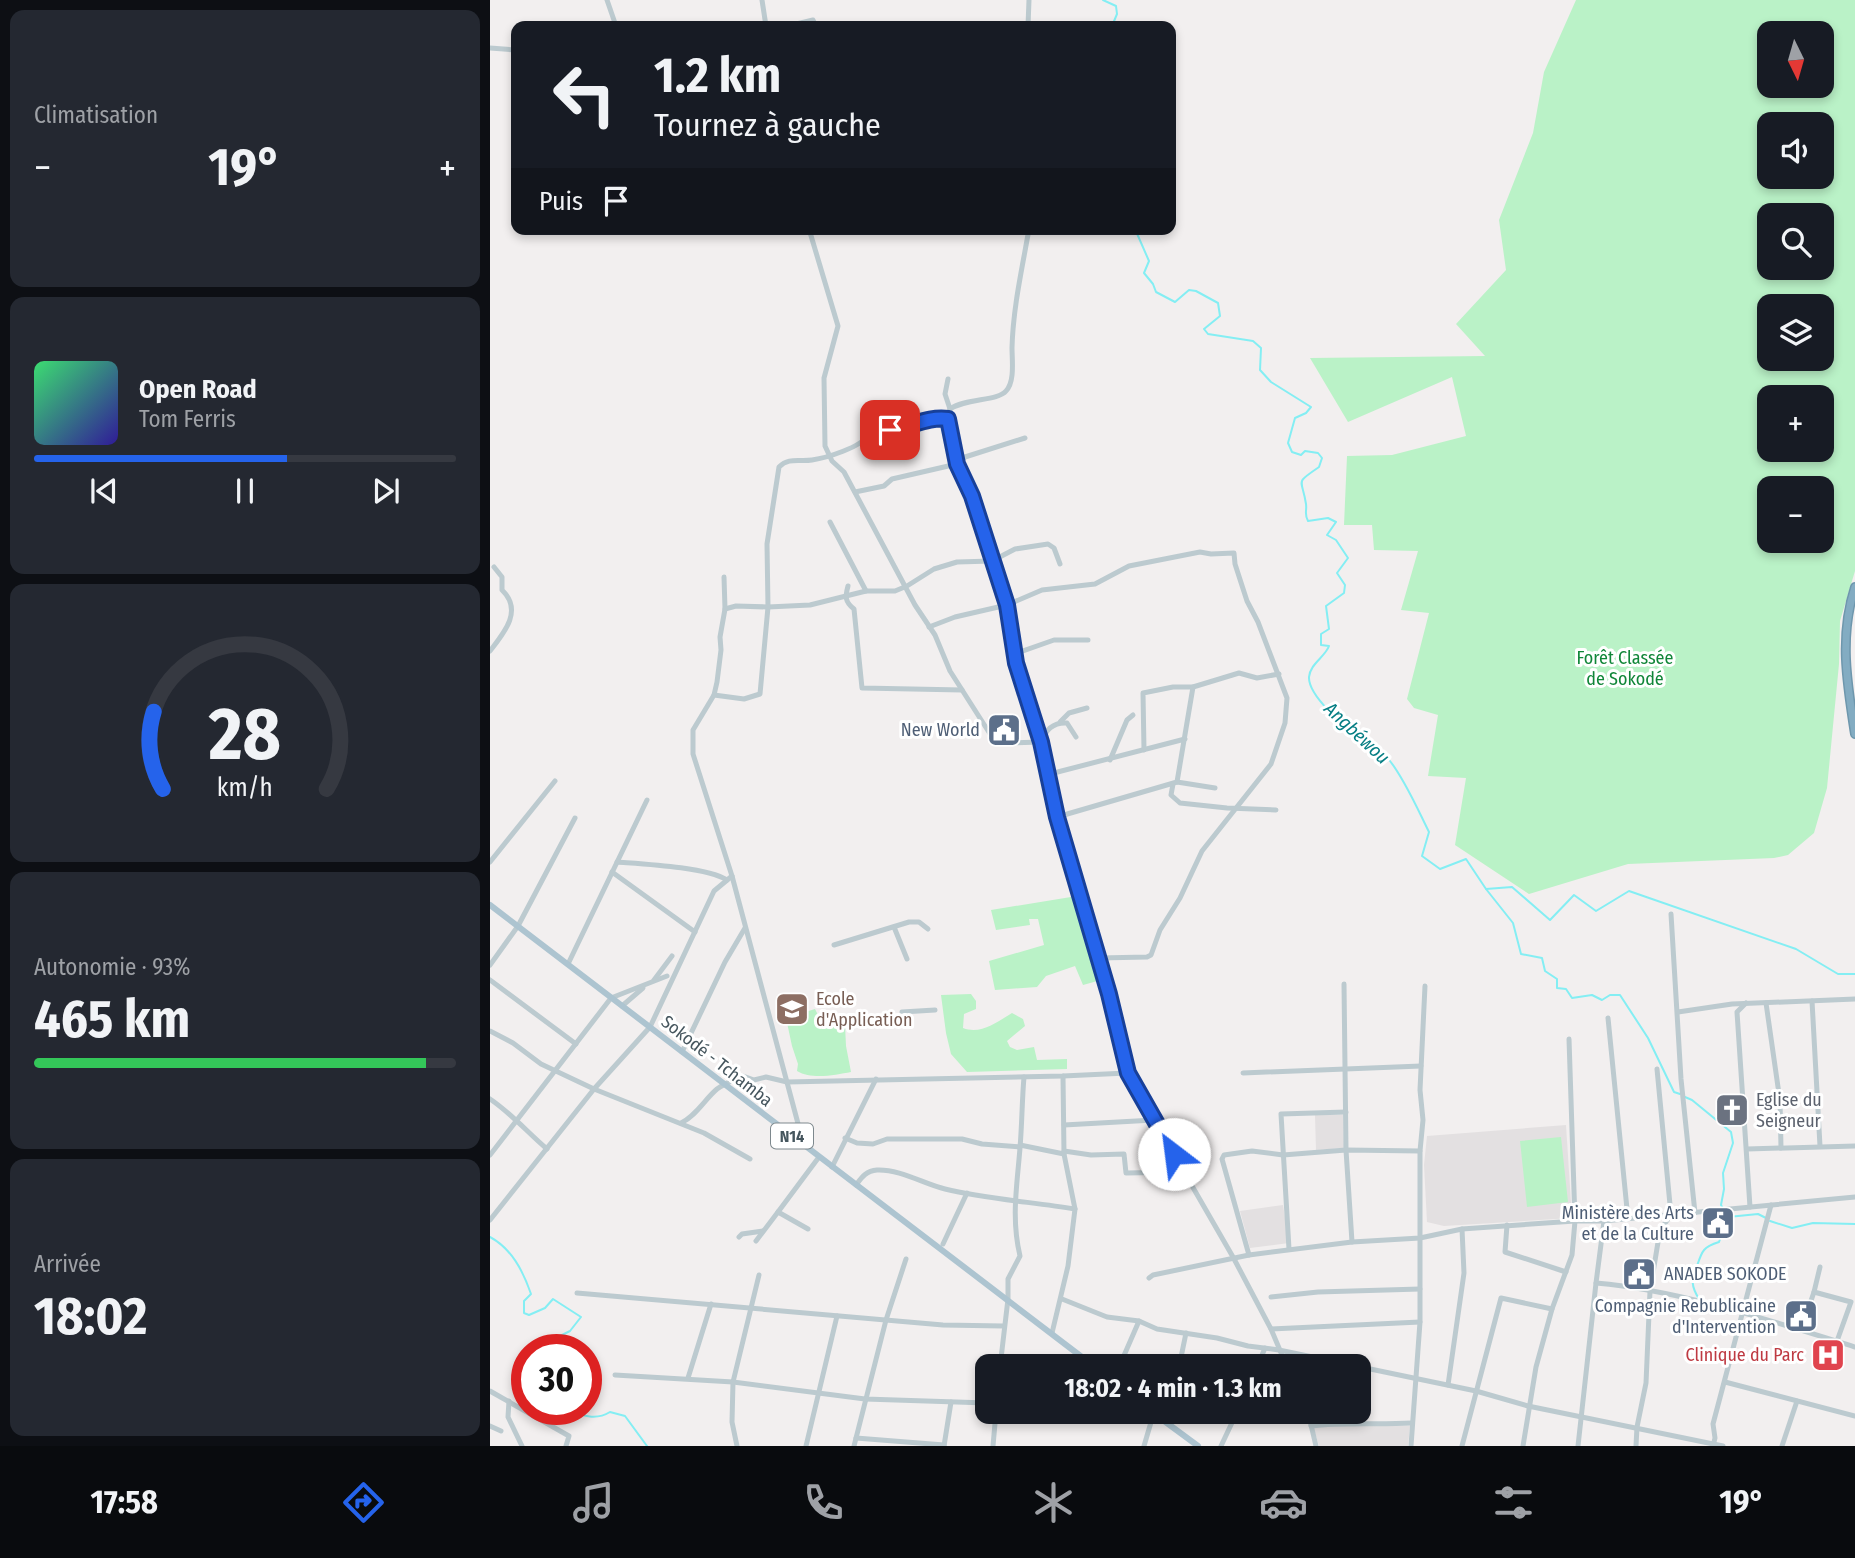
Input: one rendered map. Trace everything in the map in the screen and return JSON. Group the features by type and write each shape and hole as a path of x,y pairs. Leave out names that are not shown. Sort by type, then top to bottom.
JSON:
{"highway":[{"path":"1855,587 1844,639 1855,734"}],"main road":[{"name":"Sokodé - Tchamba","path":"490,905 1079,1354"},
{"path":"1168,1424 1198,1446"}],"street":[{"path":"607,0 614,21"},
{"path":"762,0 765,21"},
{"path":"1028,21 1029,0"},
{"path":"490,48 511,50"},
{"path":"811,235 838,326 824,378 825,446 844,472 962,690 992,737 998,741 1041,742"},
{"path":"950,409 959,403 999,396 1009,389 1013,322 1028,235"},
{"path":"948,379 945,394 950,409 948,419 957,464 972,496 1007,605 1014,654 1024,693 1031,706 1041,742 1057,817 1099,958 1128,1073 1233,1257 1271,1329 1281,1354"},
{"path":"714,695 744,699 760,694 768,607 767,544 779,467 784,462 830,456 860,444 876,431 902,428 927,420 948,419"},
{"path":"855,492 884,486 892,479 902,476 957,464 977,452 1025,438"},
{"path":"830,522 866,591"},
{"path":"725,608 810,605 866,591 895,591 934,569 957,562 992,561 1015,549 1048,544 1054,548 1060,564"},
{"path":"929,627 955,617 1007,605 1042,590 1095,584 1129,566 1200,552 1234,553 1247,601 1258,622 1287,698 1288,708 1277,747 1267,770 1202,851 1180,898 1160,930 1152,955 1099,958"},
{"path":"490,650 508,625 513,604 502,590 502,577 494,567"},
{"path":"724,577 725,608 714,695 692,730 693,754 745,928 804,1146"},
{"path":"848,586 845,596 854,609 862,688 962,690"},
{"path":"980,611 1003,611 1009,620"},
{"path":"1014,654 1055,640 1088,640"},
{"path":"1144,750 1143,693 1173,687 1193,687 1239,673 1257,678 1279,674"},
{"path":"1193,687 1185,739 1171,795 1180,803 1276,810"},
{"path":"1041,742 1045,732 1069,713 1087,708"},
{"path":"1110,760 1127,720 1133,715"},
{"path":"1058,724 1067,723 1076,737"},
{"path":"1046,775 1185,739"},
{"path":"490,862 555,781"},
{"path":"1057,817 1175,783 1215,788"},
{"path":"568,964 647,800"},
{"path":"490,965 518,926 575,818"},
{"path":"617,862 660,865 729,878"},
{"path":"612,872 695,932"},
{"path":"490,1220 594,1088 650,1027 670,978 714,891 729,878"},
{"path":"1671,914 1681,1079 1695,1213"},
{"path":"834,944 919,922 928,929"},
{"path":"894,927 906,959"},
{"path":"682,1052 725,962 745,928"},
{"path":"622,1006 653,981 672,956"},
{"path":"664,969 670,978"},
{"path":"490,1155 611,998 653,981 670,978"},
{"path":"490,980 576,1044"},
{"path":"1344,984 1346,1150 1352,1242"},
{"path":"1411,1446 1420,1322 1420,1151 1423,1120 1420,1090 1425,986"},
{"path":"1678,1012 1732,1004 1855,999"},
{"path":"1812,1001 1820,1146"},
{"path":"1737,1012 1746,1003"},
{"path":"1766,1003 1780,1101 1781,1148"},
{"path":"1732,1004 1737,1012 1750,1207"},
{"path":"902,1012 935,1010"},
{"path":"1608,1018 1628,1219"},
{"path":"490,1031 513,1043 541,1064 704,1133 750,1159"},
{"path":"1523,1446 1536,1367 1552,1309 1572,1255 1575,1221 1569,1039"},
{"path":"1243,1073 1421,1066"},
{"path":"1636,1446 1646,1383 1650,1291 1660,1230 1671,1215 1657,1069"},
{"path":"681,1124 716,1090 743,1076 754,1080 766,1077 787,1082 1128,1073"},
{"path":"1052,1333 1069,1266 1074,1209 1064,1153 1063,1076"},
{"path":"1001,1354 1008,1279 1020,1255 1015,1237 1017,1217 1014,1200 1024,1077"},
{"path":"832,1167 876,1079"},
{"path":"490,1099 506,1110 516,1123 547,1149"},
{"path":"1289,1249 1281,1114 1346,1112"},
{"path":"1064,1125 1154,1120"},
{"path":"845,1138 857,1143 873,1144 887,1139 962,1139 982,1144 1020,1146 1064,1153 1124,1154 1126,1173 1184,1171"},
{"path":"1747,1149 1855,1146"},
{"path":"1249,1255 1224,1155 1252,1152 1283,1155 1346,1150 1420,1151"},
{"path":"756,1241 819,1157"},
{"path":"856,1185 864,1174 873,1170 885,1170 942,1188 1074,1209"},
{"path":"943,1244 967,1193"},
{"path":"1149,1278 1233,1257 1352,1242 1420,1238 1462,1229 1604,1221 1855,1197"},
{"path":"1713,1445 1713,1424 1771,1205"},
{"path":"778,1212 808,1229"},
{"path":"1578,1446 1604,1221"},
{"path":"1507,1225 1506,1252 1566,1272"},
{"path":"1448,1385 1464,1273 1462,1229"},
{"path":"739,1237 742,1234 763,1231"},
{"path":"854,1446 886,1320 905,1259"},
{"path":"1801,1331 1820,1267"},
{"path":"737,1446 732,1422 733,1382 759,1275"},
{"path":"1596,1283 1650,1291 1743,1313 1855,1347"},
{"path":"1271,1297 1318,1292 1420,1289"},
{"path":"1814,1292 1851,1302 1838,1341"},
{"path":"577,1293 943,1325 1003,1326"},
{"path":"1462,1446 1500,1298 1552,1309"},
{"path":"1062,1299 1107,1317 1139,1321 1157,1329 1186,1332 1416,1378 1528,1406 1723,1446"},
{"path":"688,1378 711,1304"},
{"path":"806,1446 837,1316"},
{"path":"1125,1354 1139,1321"},
{"path":"1271,1329 1420,1322"},
{"path":"1182,1354 1186,1332"},
{"path":"1262,1354 1265,1348"},
{"path":"615,1375 733,1382 865,1399 975,1403"},
{"path":"1724,1382 1855,1416"},
{"path":"490,1391 569,1436 566,1446"},
{"path":"509,1401 508,1417 522,1446"},
{"path":"1782,1446 1797,1401"},
{"path":"856,1438 944,1445 951,1402"},
{"path":"1316,1446 1311,1426 1337,1423 1412,1423"},
{"path":"993,1446 995,1424"},
{"path":"1144,1446 1150,1424"},
{"path":"1221,1446 1231,1424"},
{"path":"490,1426 501,1432"}],"shaded area":[{"path":"1315,1115 1343,1115 1344,1148 1316,1150"},
{"path":"1566,1125 1572,1218 1444,1226 1427,1222 1424,1165 1427,1136"},
{"path":"1283,1205 1289,1243 1250,1248 1240,1211"},
{"path":"1313,1426 1410,1426 1408,1446 1319,1446"}],"green space":[{"name":"Forêt Classée de Sokodé","path":"1576,0 1855,0 1855,571 1840,621 1839,664 1827,788 1814,833 1788,855 1774,858 1628,864 1529,894 1455,845 1466,778 1428,776 1438,715 1414,708 1407,699 1429,613 1401,610 1418,551 1374,550 1372,525 1344,525 1347,456 1392,455 1466,436 1452,377 1348,422 1310,358 1485,356 1456,324 1506,270 1499,220 1533,133 1544,72"},
{"path":"1077,896 1101,980 1083,985 1075,966 1046,976 1037,987 995,990 989,961 1044,945 1038,919 1029,919 1030,925 996,930 991,910"},
{"path":"971,994 976,1001 976,1009 964,1014 963,1028 982,1029 1012,1013 1023,1019 1025,1026 1007,1041 1010,1047 1017,1050 1034,1047 1037,1060 1067,1059 1067,1069 967,1072 951,1054 941,995"},
{"path":"815,1009 820,1019 837,1013 845,1025 851,1072 816,1076 797,1071 798,1064 786,1018"},
{"path":"1561,1137 1568,1202 1527,1207 1520,1141"}],"waterway":[{"name":"Angbéwou","path":"1103,0 1116,6 1114,21"},
{"name":"Angbéwou","path":"1138,235 1149,261 1144,273 1156,292 1175,302 1189,290 1196,291 1218,303 1220,316 1204,329 1208,334 1253,341 1261,348 1260,370 1271,382 1311,407 1306,413 1295,418 1288,443 1292,452 1301,455 1305,451 1318,453 1322,458 1319,467 1302,482 1306,516 1308,521 1328,518 1336,522 1327,535 1336,540 1348,558 1337,573 1345,585 1344,593 1326,606 1329,629 1321,634 1321,645 1329,646 1310,672 1310,685 1328,710 1353,733 1384,754 1396,769 1429,832 1422,856 1440,869 1466,859 1486,889 1512,887 1550,920 1574,895 1596,911 1629,891 1796,949 1838,974 1855,974"},
{"path":"1486,889 1513,923 1521,954 1542,958 1545,971 1557,979 1557,988 1566,989 1572,998 1592,995 1602,1000 1610,995 1620,995 1648,1038 1674,1092 1680,1094"},
{"path":"1685,1097 1731,1132 1733,1143 1723,1173 1721,1205 1728,1217 1758,1214 1766,1218"},
{"path":"1699,1299 1694,1290 1695,1271 1704,1250 1719,1242 1728,1217"},
{"path":"1770,1221 1792,1228 1813,1223 1855,1224"},
{"path":"490,1237 511,1254 524,1277 531,1294 524,1301 524,1313 529,1315 545,1308 553,1299 581,1317 570,1331 564,1334"},
{"path":"602,1415 610,1412 625,1416 647,1446"}],"place":[{"name":"New World","path":"1004,730"},
{"name":"Ecole d'Application","path":"792,1009"},
{"name":"Eglise du Seigneur","path":"1732,1110"},
{"name":"Ministère des Arts et de la Culture","path":"1718,1223"},
{"name":"ANADEB SOKODE","path":"1639,1274"},
{"name":"Compagnie Rebublicaine d'Intervention","path":"1801,1316"},
{"name":"Clinique du Parc","path":"1828,1355"}],"route":[{"path":"890,430 913,423 948,419 952,449 963,481 972,496 1007,605 1016,663 1041,742 1057,817 1109,994 1128,1073 1174,1154"}]}
